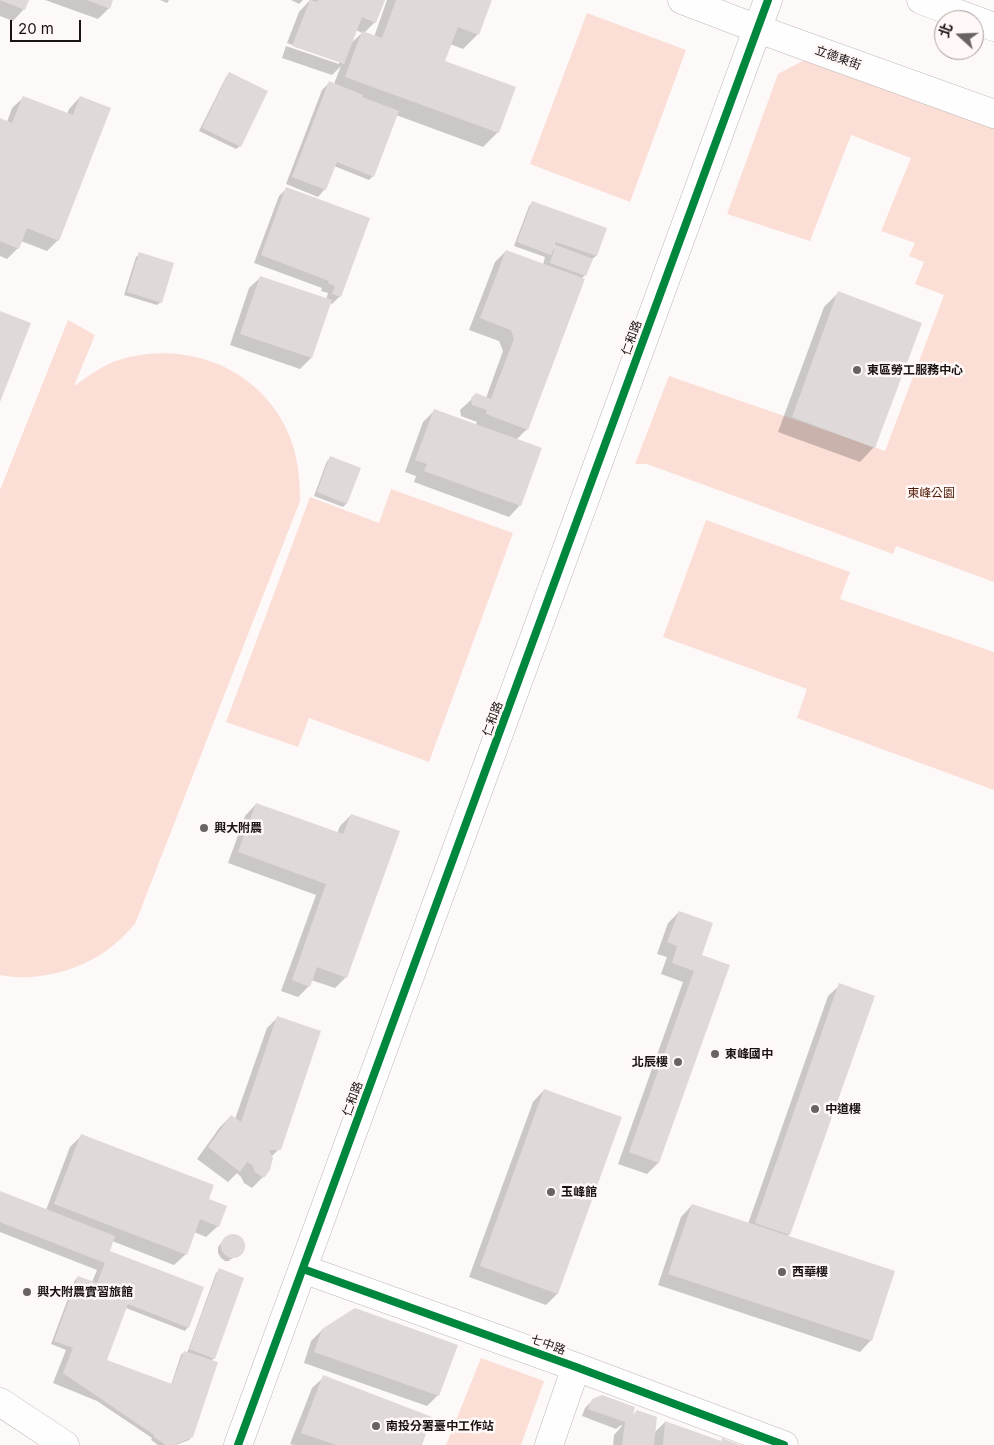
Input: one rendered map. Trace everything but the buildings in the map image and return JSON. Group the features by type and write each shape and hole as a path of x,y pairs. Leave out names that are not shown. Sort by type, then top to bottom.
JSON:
{"street":[{"name":"立德東街","path":"682,0 994,114"},
{"name":"仁和路","path":"238,1445 768,0"},
{"path":"921,0 994,27"},
{"name":"七中路","path":"303,1268 784,1445"},
{"path":"549,1445 576,1367"},
{"path":"0,1402 65,1445"}],"green space":[{"path":"587,13 686,50 630,202 530,164"},
{"name":"東峰公園","path":"810,57 994,125 994,582 896,546 893,554 647,464 635,464 669,376 885,451 944,295 915,284 924,262 909,256 915,243 881,231 911,158 851,135 810,241 727,214 778,74"},
{"path":"68,320 95,335 74,386 113,362 140,355 166,353 192,356 217,364 240,376 260,392 277,413 290,437 298,469 300,501 135,924 120,940 92,960 53,974 13,977 0,975 0,490"},
{"path":"391,489 513,533 429,762 309,718 298,747 226,722 310,497 379,523"},
{"path":"706,520 850,572 840,599 994,652 994,790 797,718 807,689 663,637"},
{"path":"481,1358 544,1381 521,1445 446,1445"}],"cycle path":[{"path":"238,1445 768,0"},
{"path":"303,1269 576,1367 784,1445"}],"place":[{"name":"東區勞工服務中心","path":"857,370"},
{"name":"興大附農","path":"204,828"},
{"name":"東峰國中","path":"715,1054"},
{"name":"北辰樓","path":"678,1062"},
{"name":"中道樓","path":"815,1109"},
{"name":"玉峰館","path":"551,1192"},
{"name":"西華樓","path":"782,1272"},
{"name":"興大附農實習旅館","path":"27,1292"},
{"name":"南投分署臺中工作站","path":"376,1426"}]}
